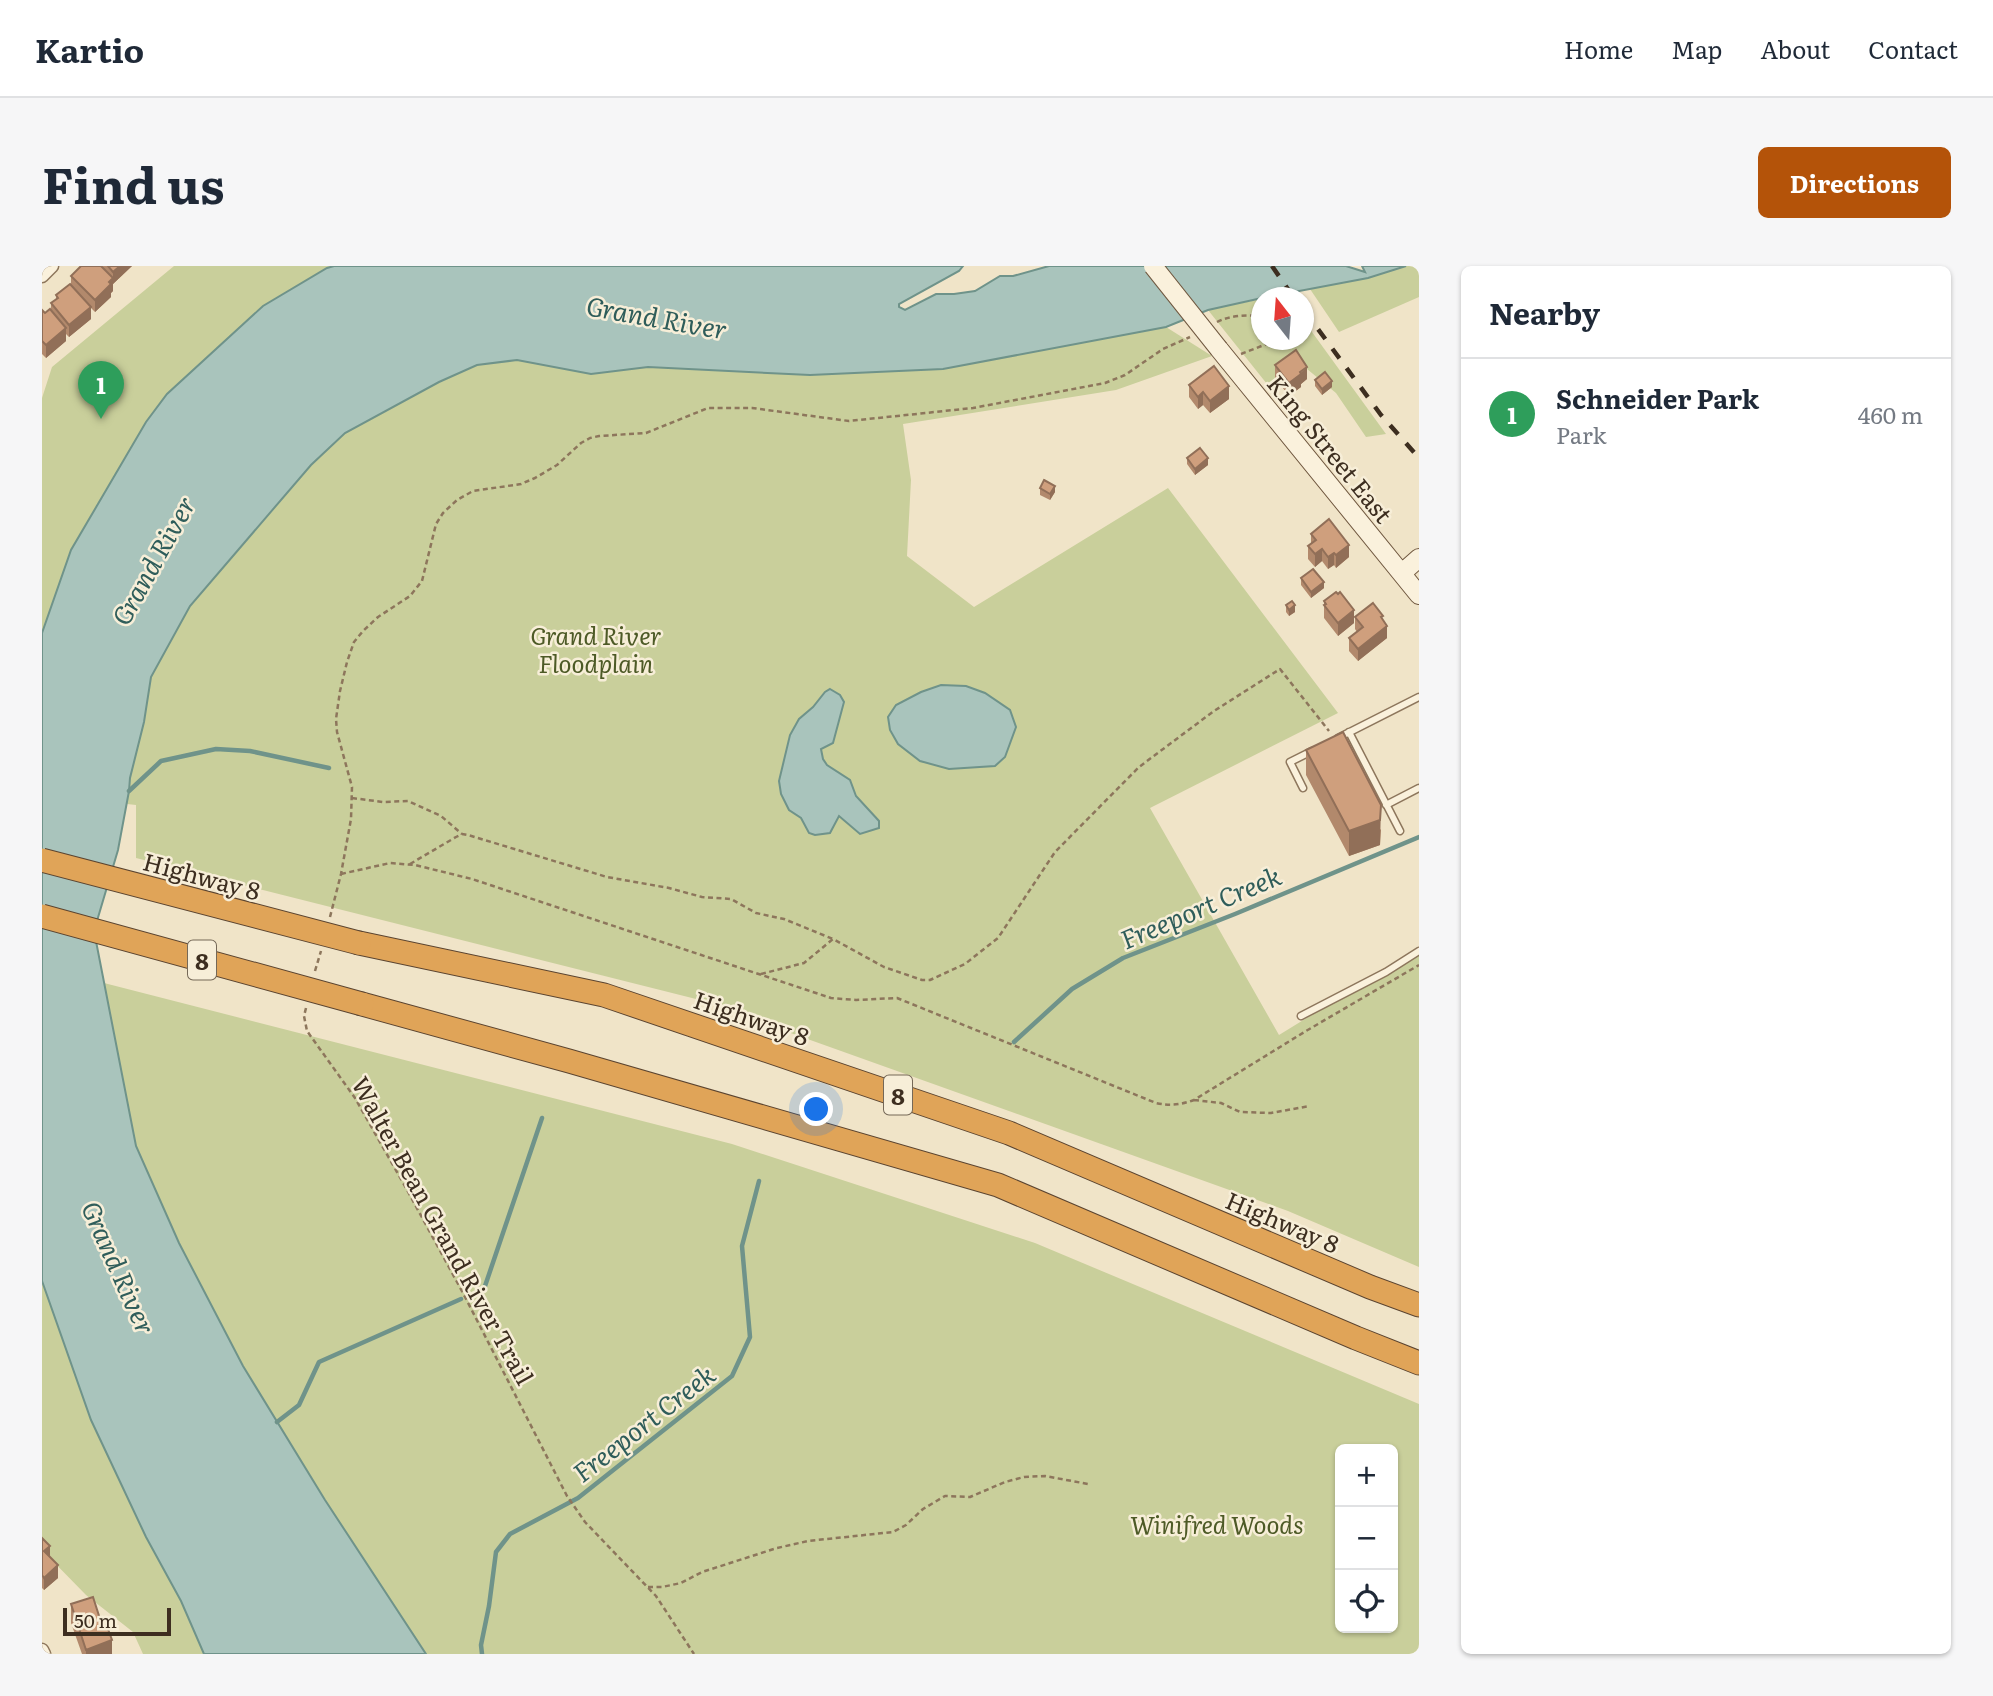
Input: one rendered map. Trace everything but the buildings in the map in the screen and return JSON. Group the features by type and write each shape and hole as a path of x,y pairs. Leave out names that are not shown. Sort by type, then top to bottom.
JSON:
{"highway":[{"name":"Highway 8","path":"42,860 359,943 604,995 1009,1133 1370,1287 1419,1305"},
{"name":"8","path":"42,916 569,1061 998,1185 1419,1363"}],"main road":[{"name":"King Street East","path":"1153,266 1419,595"},
{"path":"1402,573 1419,558"}],"street":[{"path":"42,276 52,266"}],"lane":[{"path":"1335,739 1419,697"},
{"path":"1349,732 1400,831"},
{"path":"1303,788 1290,762 1324,745"},
{"path":"1386,805 1419,788"},
{"path":"1301,1016 1386,972 1419,950"}],"path":[{"path":"1211,326 1229,317 1251,315"},
{"path":"330,916 351,819 352,787 336,719 340,691 354,642 378,617 410,596 422,581 436,524 457,500 473,491 521,484 535,478 557,465 581,443 590,439 656,430 708,408 752,408 849,421 973,408 1105,383 1125,375 1163,349 1199,332"},
{"path":"1242,354 1251,349"},
{"path":"352,798 383,802 408,801 441,816 462,834 607,877 702,897 731,899 756,913 784,919 833,939 884,967 922,980 930,980 965,964 998,938 1055,852 1139,767 1214,711 1280,669 1335,739"},
{"path":"409,864 462,834"},
{"path":"341,874 390,863 409,864 472,879 831,998 897,998 908,1001 1156,1103 1174,1105 1194,1100 1419,965"},
{"path":"760,974 804,963 833,939"},
{"path":"314,978 323,941"},
{"name":"Walter Bean Grand River Trail","path":"307,1003 304,1016 307,1031 355,1098 380,1142 468,1303 567,1496 576,1511 606,1546 648,1587 680,1629 694,1654"},
{"path":"1194,1100 1221,1103 1240,1112 1271,1113 1310,1106"},
{"path":"648,1587 681,1583 702,1572 808,1541 893,1532 945,1496 970,1497 1024,1477 1045,1476 1088,1484"}],"green space":[{"path":"174,266 334,266 263,306 63,572 42,633 42,398 52,367"},
{"path":"1399,266 1419,266 1419,297 1339,332 1314,295 1314,288"},
{"path":"1251,301 1251,350 1314,350 1314,335 1386,434 1366,437 1336,393 1301,364 1267,384 1208,310"},
{"name":"Grand River Floodplain","path":"1166,327 1212,356 1116,390 903,424 911,480 907,556 974,607 1168,488 1338,713 1150,808 1279,1035 1419,949 1419,1267 1288,1211 696,999 136,858 136,805 127,804 151,677 190,606 311,465 345,433 439,382 477,365 516,360 591,374 648,367 810,375 1103,338","holes":["941,685 995,766 948,769 896,705","853,788 856,796 879,821 840,817"]},
{"name":"Winifred Woods","path":"104,983 732,1144 1035,1243 1419,1404 1419,1654 426,1654 325,1500 243,1366 179,1243 136,1146"},
{"path":"42,1281 91,1420 181,1601 204,1654 143,1654 133,1632 86,1595 42,1550"}],"water":[{"name":"Grand River","path":"963,266 959,271 899,304 899,307 905,310 936,294 975,291 1000,276 1013,276 1049,266 1346,266 1365,272 1362,266 1406,266 1368,278 1314,288 1251,287 1251,300 1208,310 1166,327 943,369 810,375 648,367 591,374 517,360 477,365 439,382 345,433 311,465 190,606 151,677 118,850 94,931 136,1146 179,1243 243,1366 325,1500 426,1654 204,1654 181,1601 146,1537 91,1420 42,1281 42,633 71,550 146,422 167,394 263,306 327,268"},
{"path":"941,685 966,686 985,693 1010,710 1016,727 1005,757 995,766 949,769 920,761 898,744 890,730 888,717 896,705"},
{"path":"830,689 840,695 844,702 833,743 821,749 823,759 827,765 850,780 856,796 879,821 879,828 860,834 839,816 830,833 809,833 801,818 789,810 781,794 779,781 790,735 799,719"}],"waterway":[{"path":"129,791 161,761 216,749 250,751 329,768"},
{"name":"Freeport Creek","path":"1014,1042 1072,989 1123,958 1419,837"},
{"path":"475,1293 484,1289 542,1118"},
{"name":"Freeport Creek","path":"482,1654 481,1645 496,1552 510,1534 578,1498 732,1376 750,1337 742,1246 759,1181"},
{"path":"277,1422 299,1405 319,1362 461,1299"}],"railway":[{"path":"1272,266 1286,287"},
{"path":"1314,324 1381,415 1419,458"}],"place":[{"name":"Schneider Park","path":"101,419"}]}
